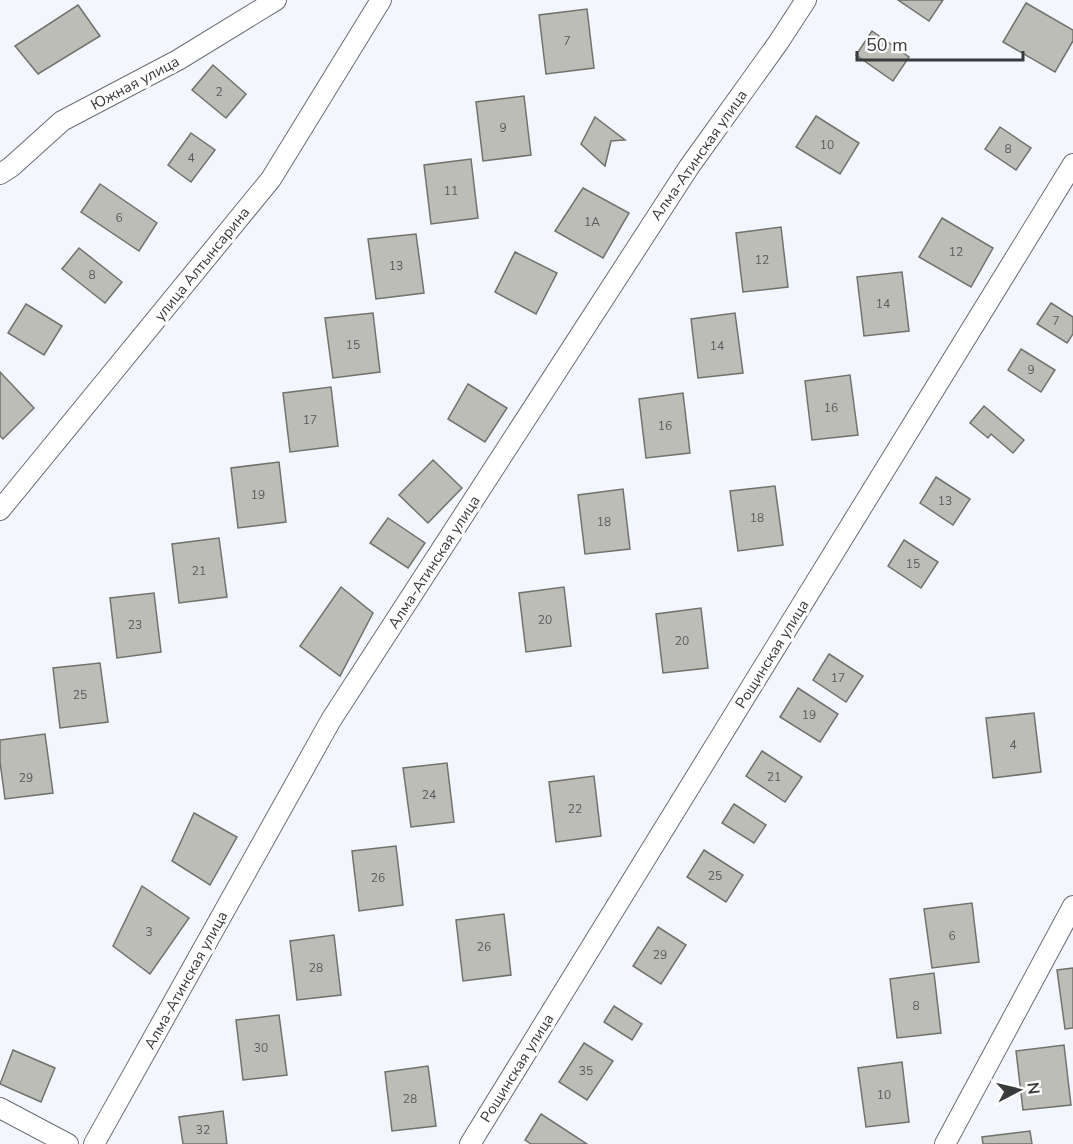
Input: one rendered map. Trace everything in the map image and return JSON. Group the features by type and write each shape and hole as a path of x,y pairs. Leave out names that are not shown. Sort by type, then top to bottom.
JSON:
{"street":[{"name":"Южная улица","path":"0,174 12,167 62,121 178,60 276,0"},
{"name":"улица Алтынсарина","path":"0,510 271,179 381,0"},
{"name":"Алма-Атинская улица","path":"94,1144 331,720 689,167 806,0"},
{"name":"Рощинская улица","path":"470,1144 1073,164"},
{"path":"945,1144 1073,906"},
{"path":"0,1108 68,1144"}],"building":[{"path":"898,0 943,0 929,21"},
{"path":"1026,3 1073,30 1073,41 1055,72 1003,42"},
{"path":"78,5 100,36 38,74 15,46"},
{"path":"587,9 594,68 546,74 539,15"},
{"path":"872,31 909,57 893,81 856,55"},
{"path":"213,65 246,94 226,118 192,90"},
{"path":"524,96 531,155 483,161 476,102"},
{"path":"816,116 859,143 840,174 796,147"},
{"path":"595,117 625,140 611,141 605,166 581,144"},
{"path":"1000,127 1031,148 1016,170 985,149"},
{"path":"191,133 215,150 191,182 168,165"},
{"path":"471,159 478,218 431,224 424,165"},
{"path":"100,184 157,223 139,251 81,212"},
{"path":"583,188 629,213 603,258 555,231"},
{"path":"942,218 993,248 971,287 919,257"},
{"path":"781,227 788,287 743,292 736,233"},
{"path":"416,234 424,293 376,299 368,239"},
{"path":"79,248 122,282 105,303 62,269"},
{"path":"515,252 557,273 536,314 495,292"},
{"path":"902,272 909,331 864,336 857,277"},
{"path":"1051,303 1073,317 1073,334 1067,343 1037,324"},
{"path":"26,304 62,326 44,355 8,333"},
{"path":"373,313 380,372 333,378 325,318"},
{"path":"735,313 743,373 698,378 691,319"},
{"path":"1021,349 1055,370 1041,392 1008,370"},
{"path":"0,372 34,408 3,439 0,436"},
{"path":"850,375 858,435 812,440 805,381"},
{"path":"468,384 507,408 485,442 448,419"},
{"path":"331,387 338,446 290,452 283,393"},
{"path":"683,393 690,453 646,458 639,399"},
{"path":"984,406 1024,440 1013,453 991,434 988,438 970,423"},
{"path":"433,460 462,488 428,523 399,495"},
{"path":"279,462 286,522 238,528 231,468"},
{"path":"936,477 970,499 953,525 920,503"},
{"path":"775,486 783,545 738,551 730,491"},
{"path":"623,489 630,549 585,554 578,495"},
{"path":"388,518 425,543 408,568 370,543"},
{"path":"219,538 227,597 179,603 172,544"},
{"path":"904,540 938,562 921,588 888,566"},
{"path":"341,587 373,613 340,676 300,646"},
{"path":"564,587 571,646 526,652 519,593"},
{"path":"154,593 161,652 117,658 110,598"},
{"path":"701,608 708,668 663,673 656,614"},
{"path":"829,654 863,676 846,702 813,680"},
{"path":"100,663 108,722 60,728 53,668"},
{"path":"798,688 838,714 820,742 780,717"},
{"path":"1034,713 1041,772 993,778 986,718"},
{"path":"45,734 53,793 5,799 0,762 0,740"},
{"path":"762,751 802,777 785,802 746,776"},
{"path":"447,763 454,822 411,827 403,768"},
{"path":"594,776 601,836 556,842 549,782"},
{"path":"734,804 766,825 754,843 722,823"},
{"path":"194,813 237,837 210,885 172,861"},
{"path":"396,846 403,905 359,911 352,851"},
{"path":"704,850 743,875 726,902 687,877"},
{"path":"142,886 189,918 150,974 113,946"},
{"path":"972,903 979,962 932,968 924,909"},
{"path":"504,914 511,975 463,981 456,920"},
{"path":"658,927 686,945 661,984 633,966"},
{"path":"334,935 341,995 297,1000 290,941"},
{"path":"1073,968 1073,1028 1065,1029 1057,970"},
{"path":"934,973 941,1033 897,1038 890,979"},
{"path":"614,1006 642,1024 632,1040 604,1022"},
{"path":"279,1015 287,1075 243,1080 236,1020"},
{"path":"584,1043 613,1061 587,1100 559,1082"},
{"path":"1064,1045 1071,1105 1023,1110 1016,1051"},
{"path":"13,1050 55,1068 41,1102 0,1084"},
{"path":"902,1062 909,1122 866,1127 858,1068"},
{"path":"428,1066 436,1126 392,1131 385,1072"},
{"path":"223,1111 227,1144 183,1144 179,1117"},
{"path":"541,1114 587,1144 531,1144 525,1140"},
{"path":"1030,1131 1032,1144 983,1144 982,1137"}]}
